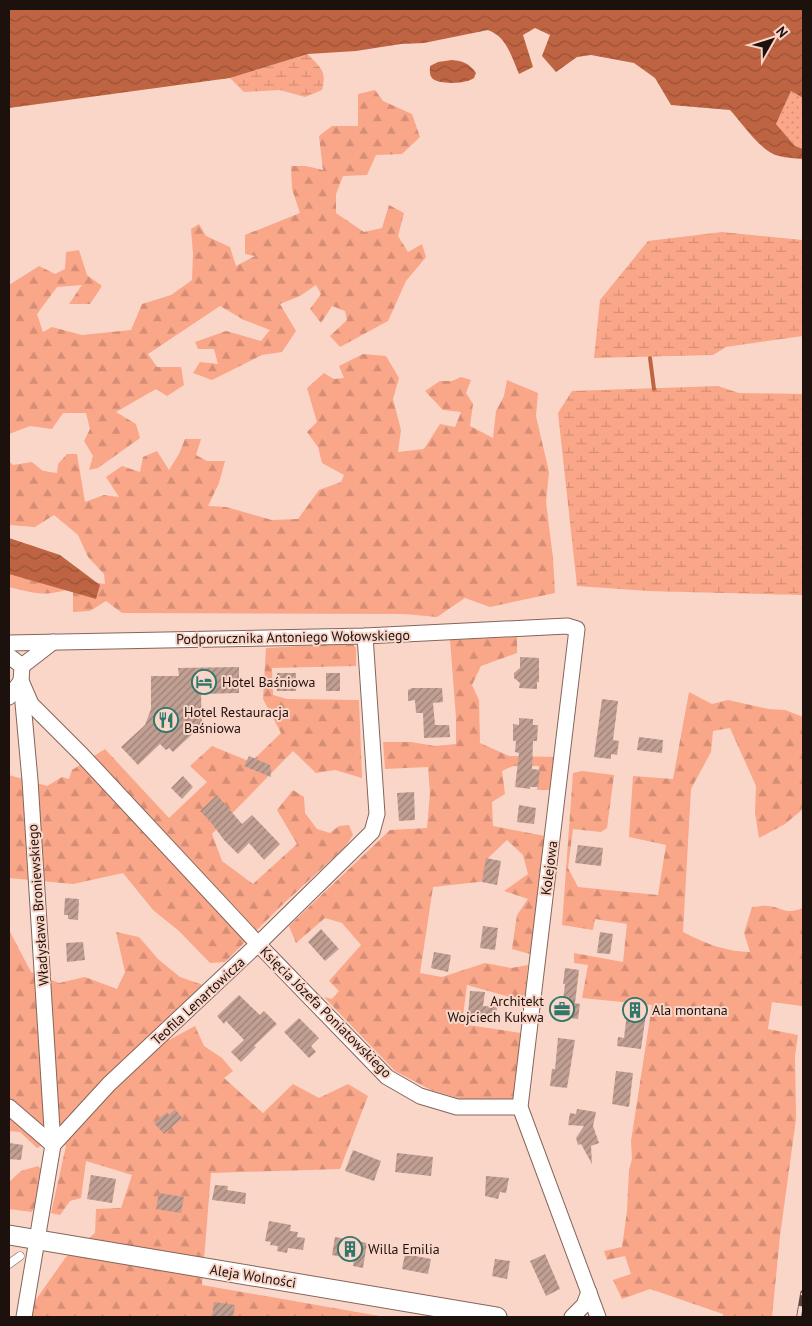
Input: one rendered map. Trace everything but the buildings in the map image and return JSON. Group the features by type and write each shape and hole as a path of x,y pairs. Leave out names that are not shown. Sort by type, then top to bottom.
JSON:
{"street":[{"name":"Podporucznika Antoniego Wołowskiego","path":"9,643 365,636 567,626 578,629"},
{"name":"Kolejowa","path":"520,1107 578,629"},
{"name":"Teofila Lenartowicza","path":"53,1145 109,1084 258,944 372,832 377,814 365,636"},
{"path":"9,697 21,673 53,642"},
{"path":"9,656 21,673"},
{"name":"Księcia Józefa Poniatowskiego","path":"21,673 31,704 82,755 258,944 387,1077 420,1096 457,1107 520,1107"},
{"name":"Władysława Broniewskiego","path":"21,673 30,780 53,1145"},
{"path":"9,1107 53,1145 24,1317"},
{"path":"520,1107 598,1317"},
{"name":"Aleja Wolności","path":"9,1235 497,1317"},
{"path":"572,1317 584,1305 589,1292"}],"lane":[{"path":"9,1264 20,1256"}],"green space":[{"path":"308,54 322,70 324,78 322,90 305,97 280,90 244,92 230,78"},
{"path":"375,90 383,101 412,114 420,137 402,154 376,155 367,175 343,176 336,194 336,213 364,232 382,228 389,205 404,213 398,236 408,252 422,244 426,257 406,281 388,321 340,347 330,336 347,320 345,311 332,306 321,323 310,309 321,294 316,285 300,296 280,304 296,331 282,352 262,355 212,380 193,373 200,362 218,364 214,349 198,349 195,342 226,331 261,341 270,330 244,320 220,306 148,354 157,367 181,367 184,385 167,396 156,389 116,412 136,424 140,438 98,468 89,470 93,456 84,441 90,429 86,413 63,413 52,429 30,426 9,434 9,285 39,266 55,274 65,269 66,252 79,250 87,275 102,286 90,304 69,304 82,285 57,287 37,314 43,332 52,327 82,335 131,330 142,304 171,295 192,280 193,254 191,229 199,224 206,236 230,247 236,266 255,256 245,254 245,235 300,213 292,189 291,166 306,166 323,170 319,136 332,126 358,126 358,94"},
{"path":"791,91 803,98 803,149 795,146 776,124"},
{"path":"722,232 803,240 803,336 726,347 713,355 594,358 600,300 648,241"},
{"path":"363,354 386,356 399,378 393,399 401,430 398,452 424,449 440,424 455,427 461,412 443,410 425,391 440,381 452,381 461,377 471,380 466,393 473,404 470,426 493,438 496,411 504,396 507,380 538,393 536,416 549,472 546,502 555,593 490,607 465,598 437,617 404,614 122,613 106,601 90,611 73,612 73,588 55,593 41,594 9,587 9,566 60,578 105,584 104,574 88,557 78,535 54,515 35,527 9,525 9,461 13,465 32,462 43,471 57,473 58,464 67,454 77,454 85,502 104,495 119,497 106,477 122,466 140,472 143,457 157,451 169,470 179,454 185,439 201,439 196,455 207,461 225,461 219,483 208,506 226,507 272,520 298,519 319,490 341,482 344,475 322,463 318,447 307,432 317,422 307,388 324,373 334,379 344,378 339,366"},
{"path":"718,386 739,393 803,394 803,595 648,591 577,586 558,413 572,391"},
{"path":"517,637 517,653 481,666 472,685 479,700 480,743 509,756 558,757 553,790 537,790 539,766 513,766 502,771 505,794 492,802 493,826 545,836 534,939 530,954 512,949 517,915 528,899 504,891 528,874 523,855 507,840 487,859 487,881 433,887 420,973 442,977 485,963 511,968 528,965 525,998 510,997 467,985 462,1024 521,1033 513,1102 471,1102 431,1090 395,1071 324,997 332,999 339,991 329,981 361,945 342,923 325,918 296,943 289,926 390,830 427,828 430,793 428,767 385,769 383,742 411,742 435,746 456,744 450,640"},
{"path":"352,643 356,648 356,666 272,668 273,695 287,699 359,700 362,778 335,770 316,773 293,751 212,834 222,861 253,884 297,844 277,810 293,790 304,797 305,813 317,829 330,833 339,826 349,825 353,835 344,848 281,906 225,962 210,963 179,931 153,910 123,873 73,884 9,878 9,775 47,786 62,777 69,779 72,770 105,749 169,818 207,782 190,766 212,746 251,762 281,733 263,699 266,648"},
{"path":"689,692 712,704 728,700 769,709 785,710 803,717 803,809 785,824 759,838 755,813 756,786 730,728 713,731 711,752 691,789 683,932 716,946 741,952 750,952 744,933 752,907 766,906 788,911 803,908 802,1006 772,1002 768,1029 798,1035 795,1056 796,1119 780,1236 772,1317 723,1317 723,1314 650,1289 622,1299 613,1280 631,1274 625,1256 607,1260 604,1251 622,1247 627,1211 629,1170 632,1159 631,1141 652,1005 582,998 588,965 574,963 574,953 623,962 627,924 595,919 593,930 562,925 573,773 582,771 614,775 607,828 601,832 573,829 568,868 578,887 658,895 666,845 629,837 633,776 673,779"},
{"path":"9,930 31,972 59,983 85,977 117,989 125,972 116,932 139,937 158,959 180,977 203,985 165,1021 169,1040 195,1026 204,1046 222,1058 233,1071 224,1078 263,1113 293,1084 319,1098 348,1084 368,1096 340,1169 211,1173 202,1285 385,1317 29,1317 32,1305 66,1257 95,1233 96,1209 121,1208 132,1175 86,1161 81,1198 70,1201 60,1215 51,1213 66,1146 33,1122 9,1099"},
{"path":"9,1116 43,1145 37,1148 20,1132 9,1131"},
{"path":"38,1166 44,1172 39,1196 32,1212 9,1209 9,1182 21,1171"}],"water":[{"path":"9,9 803,9 803,98 791,91 776,124 795,146 803,149 803,159 779,156 766,149 730,110 671,105 655,78 634,63 591,55 577,57 556,72 542,56 550,35 535,28 523,35 533,67 519,74 504,42 500,37 488,30 424,43 401,44 356,51 308,54 230,78 9,108"},
{"path":"452,60 463,62 471,67 476,73 474,78 465,82 453,83 440,82 432,78 430,66 438,62"},
{"path":"9,538 60,555 100,585 96,599 9,574"}],"waterway":[{"path":"650,358 654,389"}],"railway":[{"path":"799,1317 803,1293"}],"place":[{"name":"Hotel Baśniowa","path":"204,682"},
{"name":"Hotel Restauracja Baśniowa","path":"166,720"},
{"name":"Architekt Wojciech Kukwa","path":"562,1009"},
{"name":"Ala montana","path":"635,1010"},
{"name":"Willa Emilia","path":"350,1249"}]}
